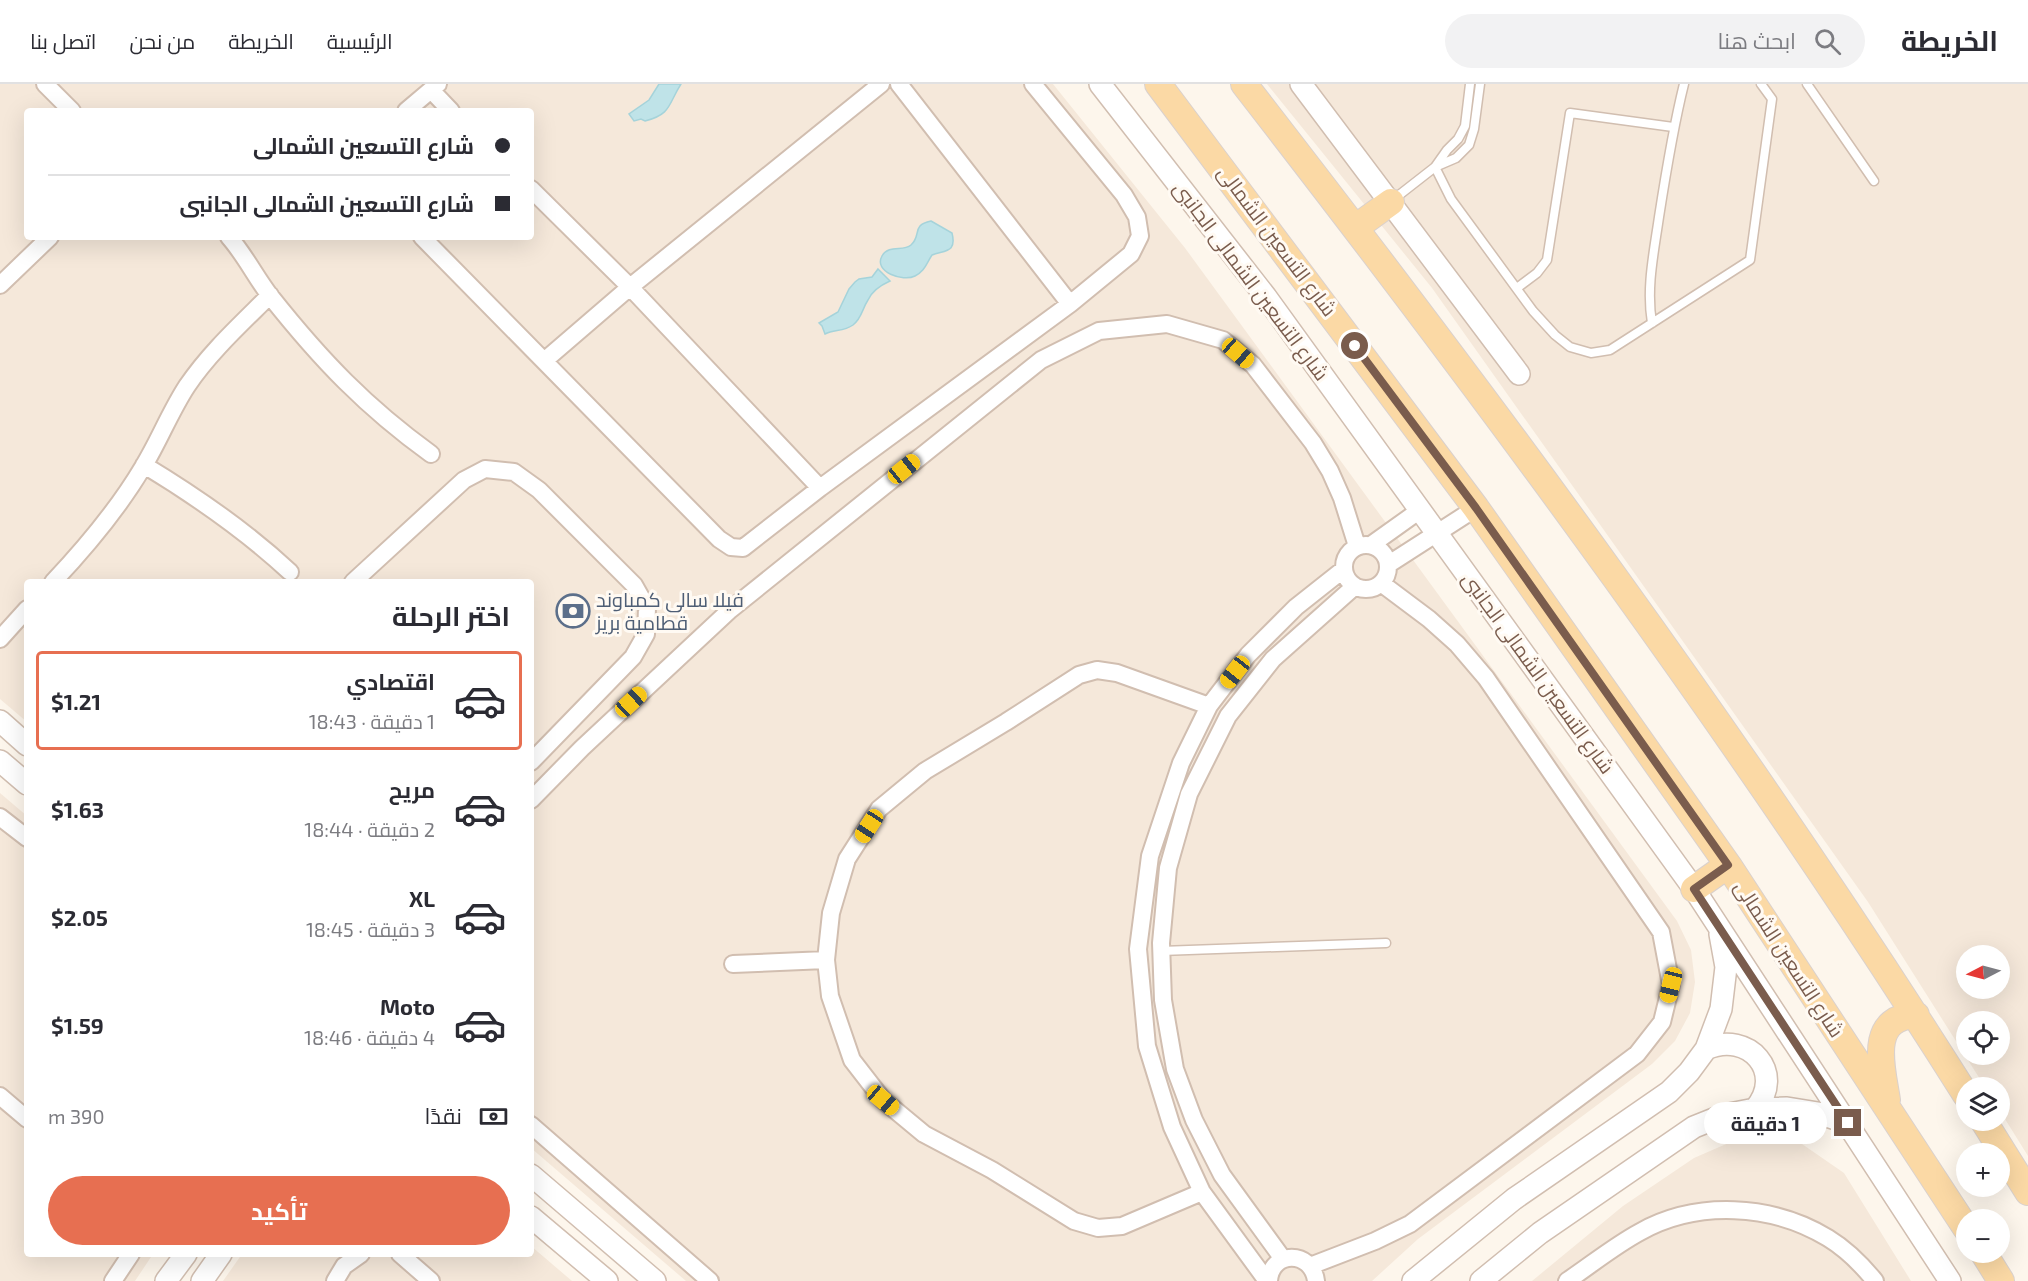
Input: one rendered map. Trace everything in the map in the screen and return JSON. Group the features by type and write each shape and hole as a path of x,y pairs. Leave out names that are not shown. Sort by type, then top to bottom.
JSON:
{"main road":[{"name":"شارع التسعين الشمالى","path":"1158,84 1476,508 1728,865 1956,1213"},
{"path":"1244,84 1533,466 1715,717 1916,1015 1956,1079"},
{"path":"1355,228 1391,202"},
{"path":"1694,889 1728,865"},
{"path":"1888,1109 1881,1058 1884,1032 1892,1022 1903,1016 1916,1015"},
{"path":"1990,1131 2028,1192"},
{"path":"1990,1263 2001,1281"}],"street":[{"path":"45,84 69,108"},
{"path":"544,362 630,287 881,84"},
{"path":"899,84 1070,304"},
{"path":"425,240 719,539 731,547 743,548 820,488 1070,304 1131,254 1140,236 1137,217 1124,195 1033,84"},
{"name":"شارع التسعين الشمالى الجانبى","path":"1100,84 1266,297 1719,924 1950,1281"},
{"path":"1301,84 1519,374"},
{"path":"410,108 434,87 450,108"},
{"path":"534,192 630,287 820,488"},
{"path":"0,285 47,240"},
{"path":"231,240 270,295 324,362 394,428 431,454"},
{"path":"56,579 83,551 110,517 144,465 164,424 187,386 214,351 270,295"},
{"path":"534,797 582,747 730,610 1041,360 1100,331 1167,324 1223,340 1253,365 1313,443 1330,471 1364,545 1383,552 1389,564 1382,583 1369,589 1355,586 1346,576 1344,569 1347,556 1364,545 1420,510"},
{"path":"144,465 221,513 290,572"},
{"path":"356,579 464,480 485,469 514,472 539,490 634,585 647,608 646,634 633,657 534,759"},
{"path":"1389,564 1476,508"},
{"path":"1268,1281 1202,1192 1172,1127 1147,1046 1138,949 1150,856 1180,763 1209,706 1248,655 1296,607 1344,569"},
{"path":"1268,1281 1272,1269 1283,1259 1298,1258 1313,1273 1410,1224 1637,1054 1662,1022 1671,985 1661,932 1486,678 1450,638 1382,583"},
{"path":"1283,1259 1222,1175 1194,1120 1175,1069 1163,1000 1161,951 1168,868 1189,794 1228,716 1273,659 1355,586"},
{"path":"0,639 24,612"},
{"path":"1202,1192 1122,1226 1098,1228 1074,1221 992,1170 924,1134 883,1100 852,1060 831,996 826,960 831,913 847,858 879,809 924,771 1079,675 1098,670 1117,674 1209,706"},
{"path":"0,721 24,741"},
{"path":"0,761 24,781"},
{"path":"0,817 24,836"},
{"path":"1413,1281 1514,1199 1669,1092 1689,1072 1706,1049 1721,1009 1726,967 1719,924"},
{"path":"733,964 826,960"},
{"path":"1706,1049 1717,1044 1730,1043 1743,1046 1753,1053 1761,1063 1766,1075 1763,1100 1755,1109"},
{"path":"0,1096 24,1116"},
{"path":"1481,1281 1540,1233 1694,1127 1724,1115 1755,1109 1787,1108 1818,1113 1848,1123"},
{"path":"534,1128 710,1281"},
{"path":"534,1178 655,1281"},
{"path":"1567,1281 1641,1232 1677,1217 1716,1210 1755,1211 1793,1221 1829,1238 1859,1262 1875,1281"},
{"path":"534,1220 607,1281"},
{"path":"113,1281 129,1257"},
{"path":"166,1281 184,1257"},
{"path":"202,1281 219,1257"},
{"path":"335,1281 344,1266 357,1257"},
{"path":"403,1257 431,1281"}],"lane":[{"path":"1435,167 1458,139 1465,126 1470,84"},
{"path":"1391,202 1435,167 1456,158 1469,145 1474,129 1479,89 1488,84"},
{"path":"1652,323 1648,303 1654,248 1673,127 1684,84"},
{"path":"1435,167 1451,199 1533,312 1570,347 1591,353 1610,350 1750,261 1772,99 1761,84"},
{"path":"1807,84 1874,181"},
{"path":"1516,288 1537,273 1547,260 1570,113 1673,127"},
{"path":"1161,951 1386,943"}],"shaded area":[{"path":"0,84 1053,84 1185,248 1677,921 1691,950 1695,982 1690,1013 1675,1041 1652,1064 1418,1239 1372,1281 686,1281 534,1151 534,579 24,579 24,719 0,699"},
{"path":"1267,84 2028,84 2028,1156 2010,1127 2010,1077 1979,1077 1971,1065 2010,1065 2010,1011 1956,1011 1956,1041 1868,902 1432,288"},
{"path":"0,793 24,813 24,1257 151,1257 135,1281 0,1281"},
{"path":"1740,1138 1785,1140 1802,1144 1844,1173 1911,1281 1532,1281 1623,1206 1694,1158"},
{"path":"534,1249 572,1281 223,1281 240,1257 534,1257"}],"water":[{"path":"659,84 681,84 668,107 660,115 645,121 641,119 634,121 629,114 649,100"},
{"path":"931,221 952,233 953,244 949,250 932,255 923,270 910,278 897,277 885,271 880,262 885,252 911,245 921,225"},
{"path":"878,269 890,281 880,286 872,294 853,325 825,334 819,323 838,312 855,282 872,277"}],"place":[{"name":"فيلا سالى كمباوند قطامية بريز","path":"573,611"}],"route":[{"path":"1355,346 1476,508 1728,865 1694,889 1848,1123"}]}
